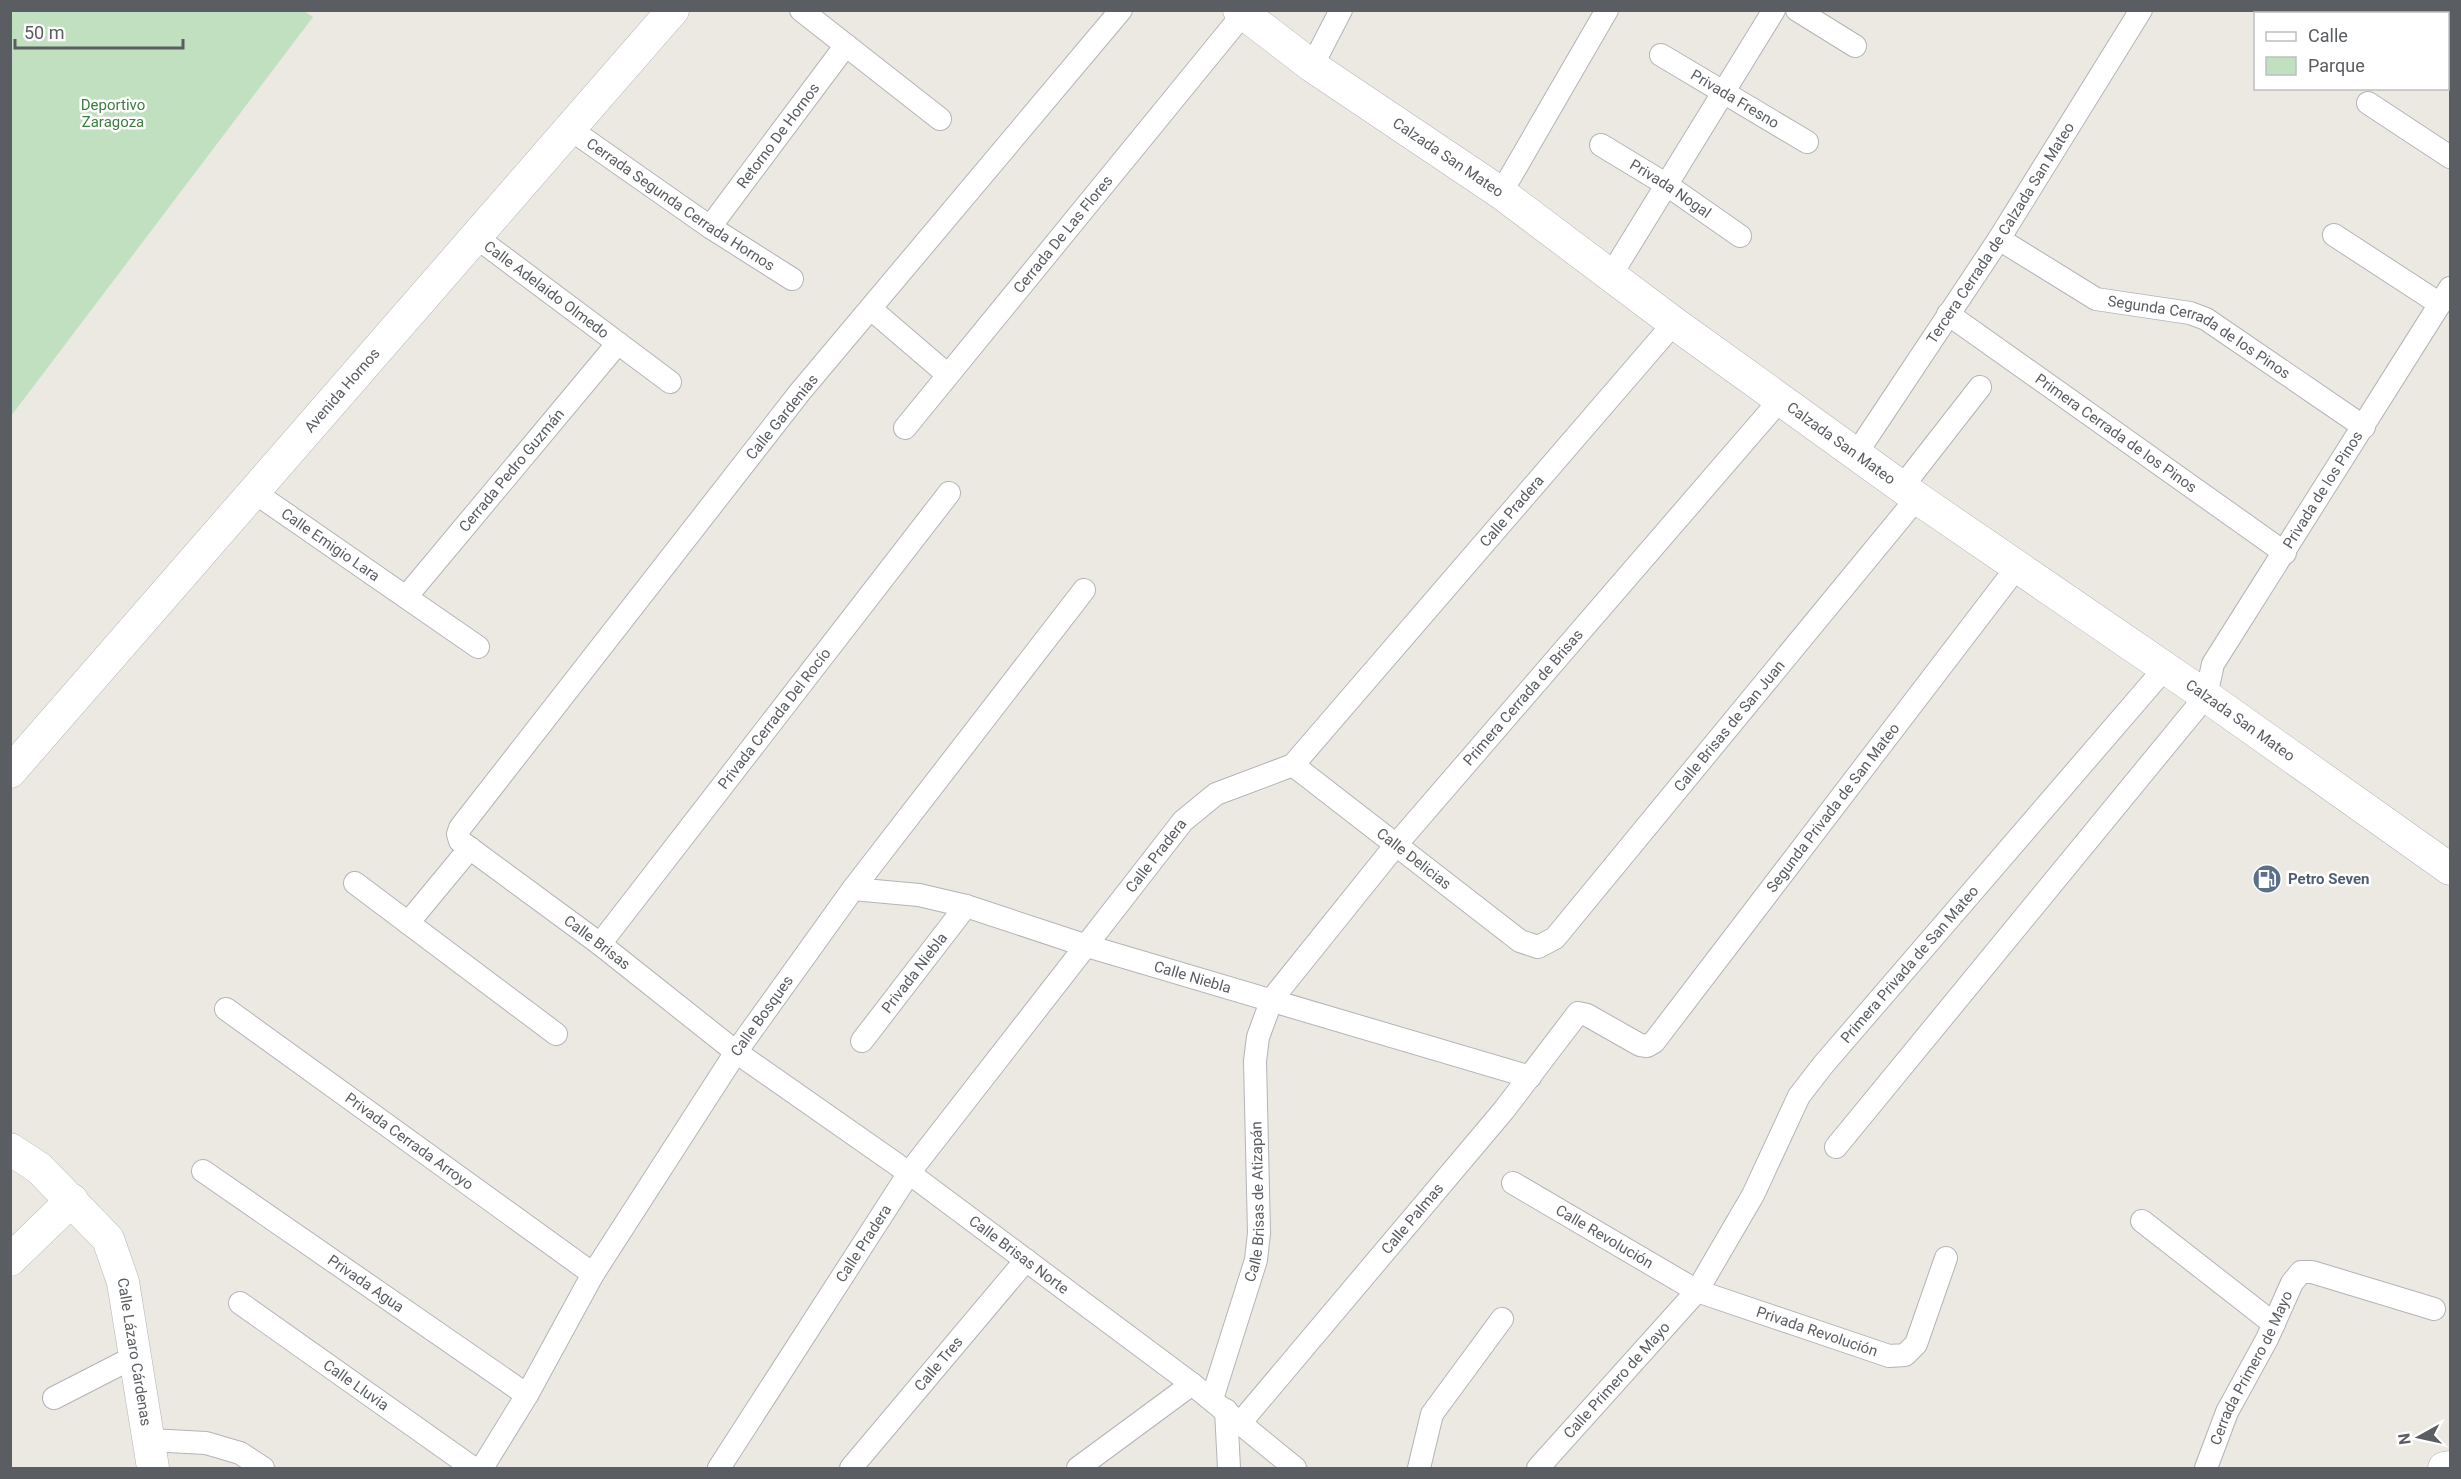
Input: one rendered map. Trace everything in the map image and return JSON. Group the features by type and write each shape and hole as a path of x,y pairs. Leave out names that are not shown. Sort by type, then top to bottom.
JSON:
{"main road":[{"name":"Avenida Hornos","path":"10,772 673,10"},
{"name":"Calzada San Mateo","path":"1241,12 1312,66 1501,193 1674,323 1910,493 2206,696 2451,869"},
{"path":"10,1149 39,1168 72,1200 10,1260"},
{"name":"Calle Lázaro Cárdenas","path":"72,1200 108,1239 123,1282 151,1454"},
{"path":"2444,1468 2451,1467"}],"street":[{"path":"801,10 940,120"},
{"name":"Calle Gardenias","path":"408,923 464,841 460,828 785,411 1121,10"},
{"path":"1312,66 1341,10"},
{"path":"1501,193 1607,10"},
{"path":"1611,275 1774,10"},
{"path":"1797,10 1855,46"},
{"name":"Tercera Cerrada de Calzada San Mateo","path":"1856,454 1999,239 2141,10"},
{"name":"Cerrada De Las Flores","path":"905,428 1241,12"},
{"name":"Retorno De Hornos","path":"710,227 846,45"},
{"name":"Privada Fresno","path":"1661,55 1808,142"},
{"path":"2368,103 2451,157"},
{"name":"Cerrada Segunda Cerrada Hornos","path":"570,129 710,227 792,279"},
{"name":"Privada Nogal","path":"1601,145 1667,185 1740,236"},
{"path":"2334,235 2445,296"},
{"name":"Calle Adelaido Olmedo","path":"476,237 670,382"},
{"name":"Segunda Cerrada de los Pinos","path":"1999,239 2096,299 2190,313 2206,319 2364,427"},
{"name":"Privada de los Pinos","path":"2206,696 2213,664 2445,296"},
{"path":"871,309 948,375"},
{"name":"Primera Cerrada de los Pinos","path":"1948,314 2285,552"},
{"name":"Calle Pradera","path":"719,1468 909,1173 1183,820 1216,794 1293,765 1674,323"},
{"name":"Cerrada Pedro Guzmán","path":"406,597 618,343"},
{"name":"Calle Brisas de San Juan","path":"1538,947 1555,938 1910,493 1980,387"},
{"name":"Primera Cerrada de Brisas","path":"1272,999 1395,846 1780,400"},
{"name":"Calle Emigio Lara","path":"254,492 478,647"},
{"name":"Privada Cerrada Del Rocío","path":"600,944 949,493"},
{"name":"Segunda Privada de San Mateo","path":"1578,1012 1640,1045 1647,1046 1654,1042 2017,567"},
{"name":"Calle Bosques","path":"482,1468 527,1395 593,1274 736,1052 853,889 1084,590"},
{"name":"Primera Privada de San Mateo","path":"1697,1291 1753,1195 1799,1096 1822,1065 2165,668"},
{"path":"1836,1147 2206,696"},
{"name":"Calle Delicias","path":"1293,765 1520,941 1538,947"},
{"name":"Calle Brisas","path":"464,841 600,944 736,1052"},
{"path":"355,883 556,1034"},
{"name":"Calle Niebla","path":"853,889 918,895 966,906 1087,945 1530,1077"},
{"name":"Privada Niebla","path":"862,1041 966,906"},
{"name":"Calle Brisas de Atizapán","path":"1226,1411 1256,1260 1259,1233 1255,1061 1258,1037 1272,999"},
{"name":"Privada Cerrada Arroyo","path":"226,1010 593,1274"},
{"name":"Calle Palmas","path":"1226,1411 1530,1077 1578,1012"},
{"name":"Calle Brisas Norte","path":"736,1052 909,1173 1026,1260 1192,1384 1295,1468"},
{"name":"Privada Agua","path":"203,1171 527,1395"},
{"name":"Calle Revolución","path":"1513,1183 1697,1291"},
{"path":"2142,1221 2274,1324"},
{"name":"Privada Revolución","path":"1697,1291 1889,1356 1905,1355 1916,1344 1946,1258"},
{"name":"Calle Tres","path":"851,1468 1026,1260"},
{"name":"Cerrada Primero de Mayo","path":"2206,1468 2227,1412 2274,1324 2292,1283 2301,1272 2312,1272 2434,1309"},
{"name":"Calle Primero de Mayo","path":"1538,1468 1697,1291"},
{"name":"Calle Lluvia","path":"240,1303 473,1468"},
{"path":"1419,1468 1432,1414 1502,1319"},
{"path":"54,1398 136,1356"},
{"path":"1078,1468 1192,1384"},
{"path":"1226,1411 1229,1468"},
{"path":"151,1454 206,1443 240,1453 263,1468"}],"green space":[{"name":"Deportivo Zaragoza","path":"11,11 304,11 313,17 11,416"}],"place":[{"name":"Petro Seven","path":"2267,879"}]}
